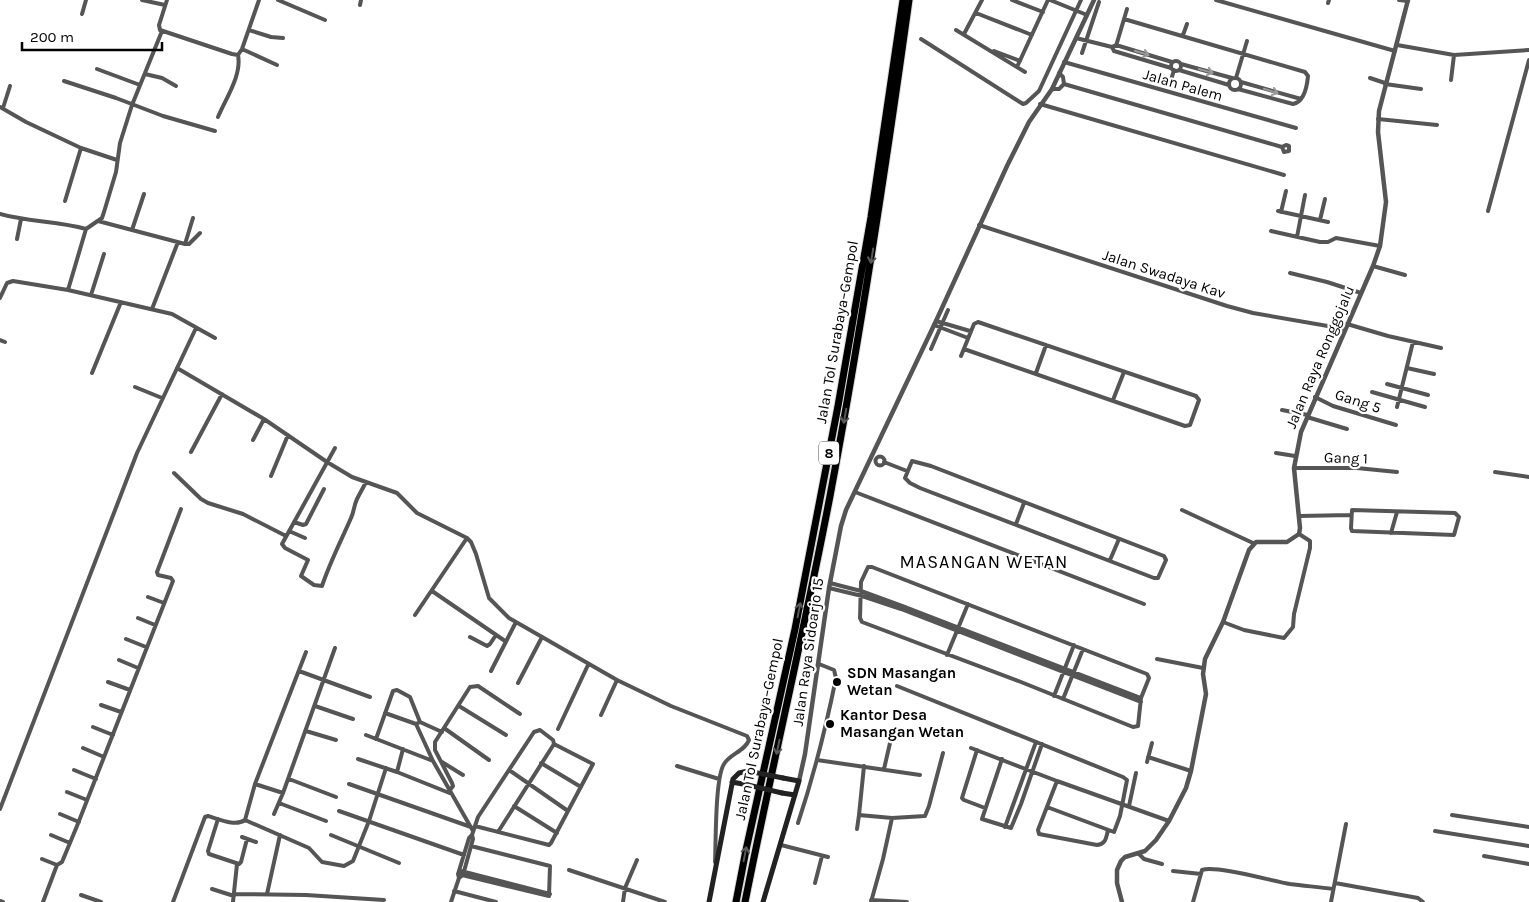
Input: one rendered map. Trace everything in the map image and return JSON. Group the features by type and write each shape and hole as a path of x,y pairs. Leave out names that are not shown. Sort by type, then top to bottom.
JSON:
{"highway":[{"name":"Jalan Tol Surabaya–Gempol","path":"736,902 795,629 838,406 871,216 904,0"},
{"name":"Jalan Tol Surabaya–Gempol","path":"745,902 828,508 854,362 884,174 909,0"}],"main road":[{"path":"709,902 732,782 736,775 743,771 799,781 764,902"},
{"path":"732,782 795,795"}],"street":[{"path":"82,14 86,0"},
{"path":"142,0 165,5"},
{"path":"166,0 159,25 162,31 232,54 238,54"},
{"path":"218,117 237,74 239,67 238,54 242,49 258,0"},
{"path":"278,0 325,20"},
{"path":"964,34 982,0"},
{"path":"1012,0 1043,12"},
{"path":"1018,67 1049,0 1082,13"},
{"path":"921,39 1023,104 1029,102 1039,91 1082,13 1081,0"},
{"name":"Jalan Raya Sidoarjo 15","path":"799,781 805,754 829,586 840,526 1020,140 1040,104 1052,89 1076,38 1082,13 1094,0"},
{"path":"1216,0 1395,51"},
{"path":"1399,0 1408,1"},
{"name":"Jalan Raya Ronggojalu","path":"1299,534 1294,468 1301,432 1380,246 1386,192 1378,119 1385,84 1408,1"},
{"path":"1082,53 1099,2"},
{"path":"1114,48 1127,9"},
{"path":"976,13 1032,36"},
{"path":"1114,48 1172,69 1229,86 1234,90 1238,89 1293,104 1297,104 1302,98 1308,76 1305,72 1124,18"},
{"path":"1183,35 1187,24"},
{"path":"249,30 270,37 283,38"},
{"path":"956,30 1004,57 1025,72"},
{"path":"68,290 86,229 102,218 116,172 120,143 132,105 162,31"},
{"path":"1076,38 1172,62 1178,61 1180,64 1234,78 1241,82 1301,99"},
{"path":"1229,86 1230,81 1234,78 1247,41"},
{"path":"1397,45 1454,55 1529,50"},
{"path":"242,49 277,65"},
{"path":"1451,80 1454,55"},
{"path":"1004,57 1020,61"},
{"path":"1488,211 1529,60"},
{"name":"Jalan Palem","path":"1064,62 1296,128"},
{"path":"1171,80 1172,62"},
{"path":"1179,70 1180,64"},
{"path":"97,69 140,85"},
{"path":"1059,73 1063,77 1064,84"},
{"path":"145,74 162,78 176,86"},
{"path":"1370,78 1385,84 1421,89"},
{"path":"64,81 163,116 215,130"},
{"path":"1238,89 1241,86 1241,82"},
{"path":"1052,89 1059,89 1064,84"},
{"path":"1064,84 1282,148"},
{"path":"10,86 2,108 26,122 81,148 117,160"},
{"path":"1040,104 1284,175"},
{"path":"1378,119 1437,125"},
{"path":"65,201 81,148"},
{"path":"1286,191 1280,212 1328,222"},
{"path":"132,230 144,194"},
{"path":"1297,238 1305,195"},
{"path":"1320,220 1325,199"},
{"path":"0,214 21,219 71,224 86,229"},
{"path":"185,244 193,218"},
{"path":"16,239 21,219"},
{"path":"98,221 185,244 189,244 200,233"},
{"name":"Jalan Swadaya Kav","path":"980,225 1226,306 1253,313 1345,329"},
{"path":"1271,231 1320,242 1328,242 1336,238 1380,246"},
{"path":"152,309 178,242"},
{"path":"91,295 104,254"},
{"path":"1373,266 1405,275"},
{"path":"1290,274 1327,282 1360,293"},
{"path":"0,298 7,283 13,281 68,290 172,314 216,338"},
{"path":"92,373 121,302"},
{"path":"931,349 948,310"},
{"path":"961,356 970,331 974,324 978,322 1198,397 1199,400 1190,426 1185,426 964,349"},
{"path":"935,323 970,331"},
{"path":"1348,324 1441,348"},
{"path":"941,325 968,338"},
{"path":"0,809 137,453 196,328"},
{"path":"1397,407 1413,342"},
{"path":"1036,373 1046,345"},
{"path":"177,368 264,419 352,477 397,493 417,513 467,538 471,542 476,554 490,598 504,613 516,622 617,680 671,706 746,736 748,742 724,764 720,772 714,876"},
{"path":"1407,368 1434,374"},
{"path":"1113,400 1124,372"},
{"path":"1387,384 1428,395"},
{"path":"135,386 162,398"},
{"path":"1372,392 1425,407"},
{"path":"191,452 222,394"},
{"name":"Gang 5","path":"1315,397 1333,406 1396,425"},
{"path":"1282,410 1347,429"},
{"path":"253,440 264,419"},
{"path":"271,476 288,435"},
{"path":"335,448 282,546 308,560 302,578 314,585 322,586 327,568 352,516 356,500 366,482"},
{"path":"1276,453 1295,456"},
{"path":"873,458 878,465 883,465 884,462 907,471"},
{"path":"915,461 1164,556 1166,560 1158,578 1156,578 920,488 905,479 907,471 911,462 915,461"},
{"name":"Gang 1","path":"1294,468 1357,468 1398,472"},
{"path":"1495,472 1529,477"},
{"path":"174,473 190,490 208,503 243,514 286,536"},
{"path":"294,522 306,524 324,490"},
{"path":"855,492 1144,604"},
{"path":"1016,524 1024,502"},
{"path":"43,902 56,865 62,862 79,822 173,579 158,575 157,572 181,509"},
{"path":"1182,510 1254,543 1287,542 1299,534 1310,541 1294,614 1293,627 1284,638 1244,630 1223,622"},
{"path":"1352,510 1397,512 1458,514 1456,533 1453,536 1352,531 1352,510"},
{"path":"1391,533 1397,512"},
{"path":"1299,516 1351,515"},
{"path":"289,531 305,538"},
{"path":"415,615 467,538"},
{"path":"1110,560 1119,539"},
{"path":"1122,902 1117,883 1117,870 1121,861 1126,857 1145,851 1156,840 1182,795 1191,771 1206,694 1203,668 1205,659 1223,622 1249,550 1254,543"},
{"path":"872,567 1147,674 1149,681 1141,700 1140,723 1135,728 862,622 860,618 862,593 862,582 867,568 872,567"},
{"path":"829,586 862,593 1141,700"},
{"path":"432,591 505,641"},
{"path":"148,597 164,603"},
{"path":"947,655 968,604"},
{"path":"138,618 155,625"},
{"path":"491,671 516,622"},
{"path":"470,638 487,646 496,635"},
{"path":"518,683 542,637"},
{"path":"126,639 146,647"},
{"path":"1054,696 1074,645"},
{"path":"274,814 289,779 335,648"},
{"path":"1063,699 1083,649"},
{"path":"245,820 256,784 306,652"},
{"path":"1157,659 1203,668"},
{"path":"119,660 138,668"},
{"path":"798,823 825,732 836,678 833,668 819,664"},
{"path":"558,729 588,665"},
{"path":"299,671 370,697"},
{"path":"601,715 617,680"},
{"path":"108,682 130,690"},
{"path":"451,792 453,785 434,745 470,687 478,686 520,714"},
{"path":"898,686 1126,779 1127,783 1115,832 1047,807"},
{"path":"376,739 392,692 397,690 405,693 413,700 418,723 433,761 473,830 473,840 454,891 452,902"},
{"path":"101,705 121,712"},
{"path":"315,706 353,719"},
{"path":"458,706 506,735"},
{"path":"385,713 443,730 490,760"},
{"path":"93,727 113,735"},
{"path":"349,784 473,830 498,832 551,844 592,763 554,744 553,740 540,730 534,732 479,816 473,830 469,838 460,874"},
{"path":"306,731 336,740"},
{"path":"366,735 433,761"},
{"path":"1005,827 1036,742"},
{"path":"884,769 890,743"},
{"path":"498,832 554,744"},
{"path":"1002,760 982,820 1011,828 1042,744"},
{"path":"1152,744 1148,759 1191,771"},
{"path":"83,748 104,757"},
{"path":"971,748 1057,782 1169,820"},
{"path":"397,772 403,749"},
{"path":"977,750 962,798 985,808"},
{"path":"860,815 892,818 922,817 927,813 943,754"},
{"path":"358,759 451,792"},
{"path":"817,760 920,775"},
{"path":"442,762 463,774"},
{"path":"541,764 581,787"},
{"path":"677,766 720,779"},
{"path":"856,829 860,815 864,766"},
{"path":"173,902 204,819 208,816 234,823 245,820 280,834 313,851 322,862 344,866 353,861 378,796 386,768"},
{"path":"74,770 96,778"},
{"path":"509,770 568,811"},
{"path":"1129,806 1136,773"},
{"path":"289,779 336,797"},
{"path":"1057,782 1038,833 1097,845 1105,841 1108,830"},
{"path":"256,784 283,793"},
{"path":"67,792 87,800"},
{"path":"279,803 326,821"},
{"path":"514,806 557,833"},
{"path":"339,811 464,855"},
{"path":"60,814 79,822"},
{"path":"1452,815 1529,827"},
{"path":"892,818 871,901 907,902"},
{"path":"218,819 208,853 237,864"},
{"path":"1331,902 1346,824"},
{"path":"1436,830 1529,846"},
{"path":"267,894 280,834"},
{"path":"51,835 70,843"},
{"path":"332,835 399,862"},
{"path":"233,902 237,864 241,862 245,838 256,842"},
{"path":"781,845 828,857"},
{"path":"460,874 550,894 550,866 471,846"},
{"path":"1139,854 1144,859 1162,864"},
{"path":"815,883 822,856"},
{"path":"1484,856 1529,864"},
{"path":"42,859 56,865"},
{"path":"622,902 625,888 637,860"},
{"path":"1193,902 1202,870 1206,868 1290,884 1333,889"},
{"path":"568,870 665,902"},
{"path":"1173,871 1201,874"},
{"path":"1335,883 1418,898 1423,902"},
{"path":"212,889 234,895 267,894 384,900"},
{"path":"454,891 496,902"},
{"path":"81,895 101,902"},
{"path":"295,895 295,902"}],"place":[{"name":"SDN Masangan Wetan","path":"837,682"},
{"name":"Kantor Desa Masangan Wetan","path":"830,724"}],"district":[{"name":"MASANGAN WETAN","path":"984,562"}]}
